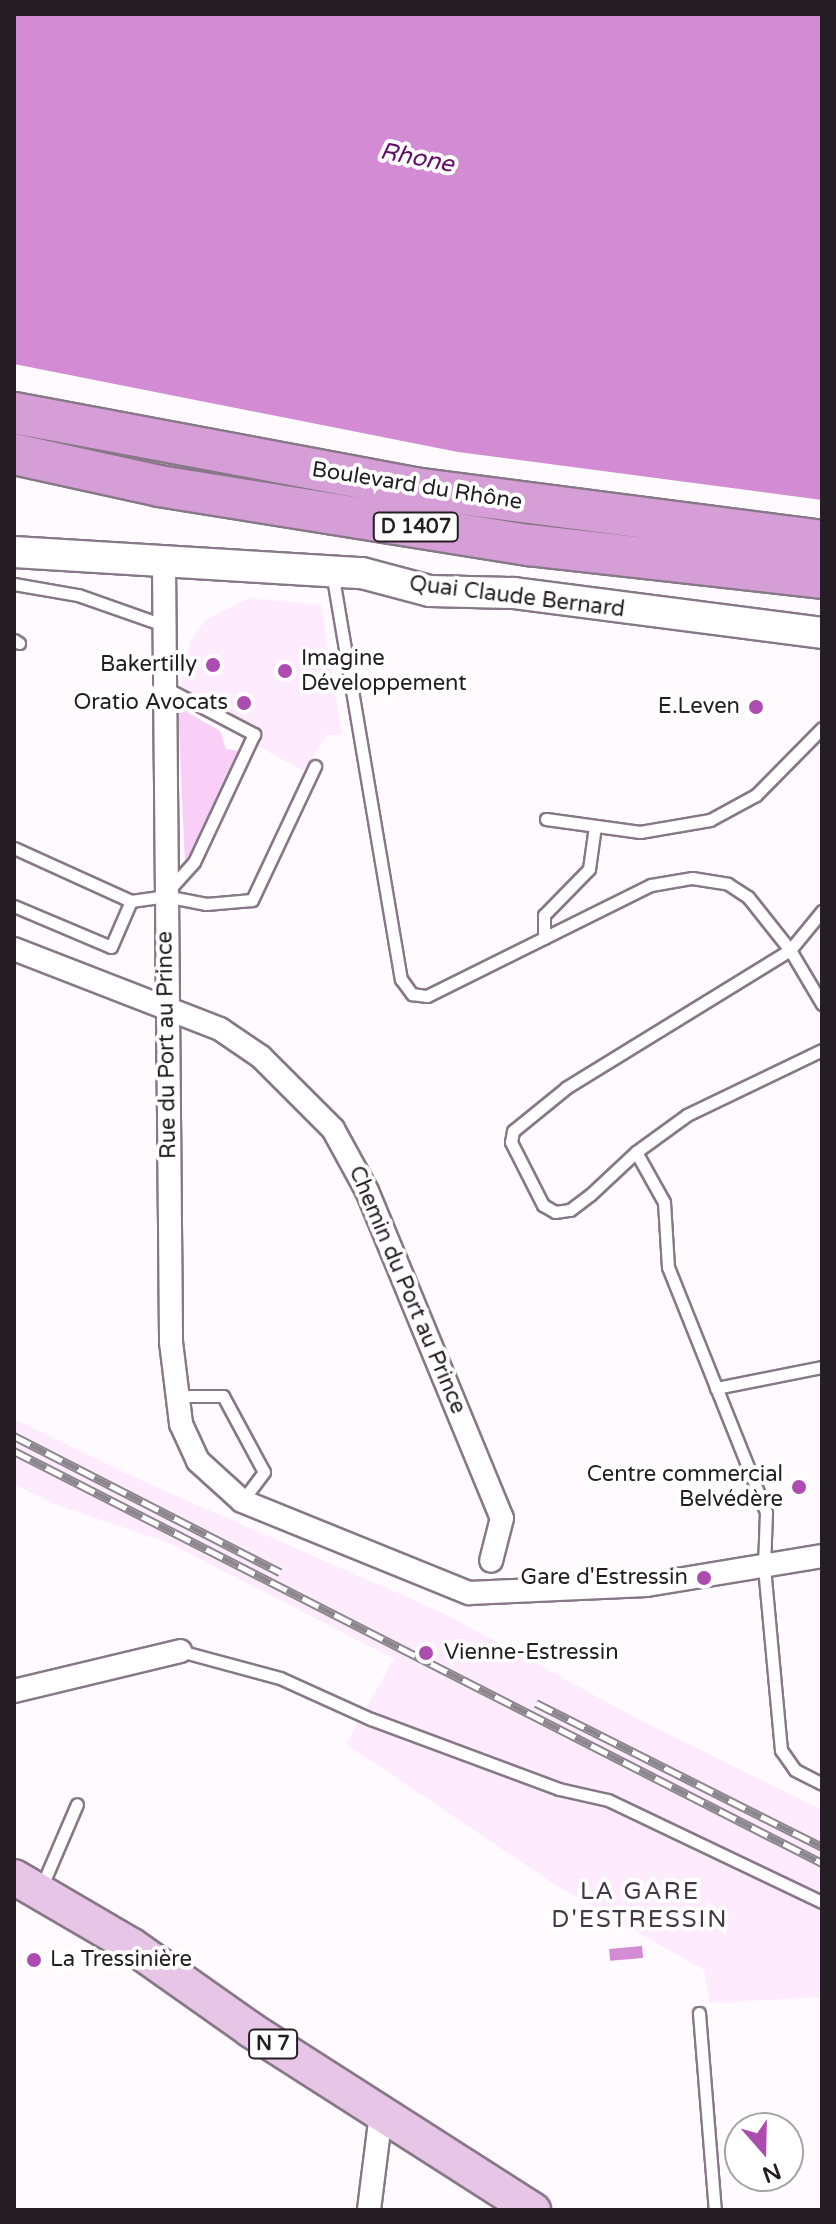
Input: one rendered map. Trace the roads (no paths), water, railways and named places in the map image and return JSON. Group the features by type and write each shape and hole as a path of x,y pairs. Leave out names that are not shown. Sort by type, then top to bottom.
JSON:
{"highway":[{"name":"Boulevard du Rhône","path":"14,413 414,488 822,541"},
{"name":"Boulevard du Rhône","path":"14,454 159,486 529,545 822,578"}],"main road":[{"name":"Quai Claude Bernard","path":"14,552 164,565 332,571 430,591 514,593 822,633"},
{"name":"N 7","path":"27,1884 132,1946 381,2114 533,2210"}],"street":[{"name":"Rue du Port au Prince","path":"164,565 166,626 162,687 166,1006 175,1396 181,1424 198,1461 242,1501"},
{"name":"Chemin du Port au Prince","path":"14,949 220,1029 261,1057 349,1153 502,1518 491,1561"},
{"path":"242,1501 469,1593 647,1585 822,1556"},
{"path":"14,1691 180,1651"},
{"path":"369,2210 381,2114"}],"lane":[{"path":"332,571 401,979 412,994 427,996 651,885 692,878 728,884 748,897 790,950 822,1004"},
{"path":"14,584 78,595 166,626"},
{"path":"162,687 254,734 194,862 165,896"},
{"path":"546,819 640,832 729,812 756,795 822,728"},
{"path":"14,848 131,901 165,896 206,904 252,900 315,766"},
{"path":"544,938 544,915 589,869 595,826"},
{"path":"14,906 111,947 131,901"},
{"path":"822,911 790,950 566,1088 513,1131 511,1142 543,1205 555,1212 580,1203 636,1152 687,1115 822,1050"},
{"path":"636,1152 664,1202 668,1267 766,1512 764,1567 781,1750 795,1770 822,1784"},
{"path":"716,1388 822,1367"},
{"path":"175,1396 223,1396 264,1472 242,1501"},
{"path":"180,1651 280,1678 371,1719 559,1789 608,1800 822,1902"},
{"path":"27,1884 77,1804"},
{"path":"699,2013 715,2210"}],"water":[{"name":"Rhone","path":"14,14 822,14 822,500 458,452 14,364"},
{"path":"642,1946 643,1958 610,1961 609,1949"}],"railway":[{"path":"14,1436 280,1572"},
{"path":"14,1451 822,1863"},
{"path":"536,1703 822,1847"}],"place":[{"name":"Bakertilly","path":"213,665"},
{"name":"Imagine Développement","path":"285,671"},
{"name":"Oratio Avocats","path":"244,703"},
{"name":"E.Leven","path":"756,707"},
{"name":"Centre commercial Belvédère","path":"799,1487"},
{"name":"Gare d'Estressin","path":"704,1578"},
{"name":"Vienne-Estressin","path":"426,1653"},
{"name":"La Tressinière","path":"34,1960"}],"district":[{"name":"LA GARE D'ESTRESSIN","path":"640,1906"}]}
